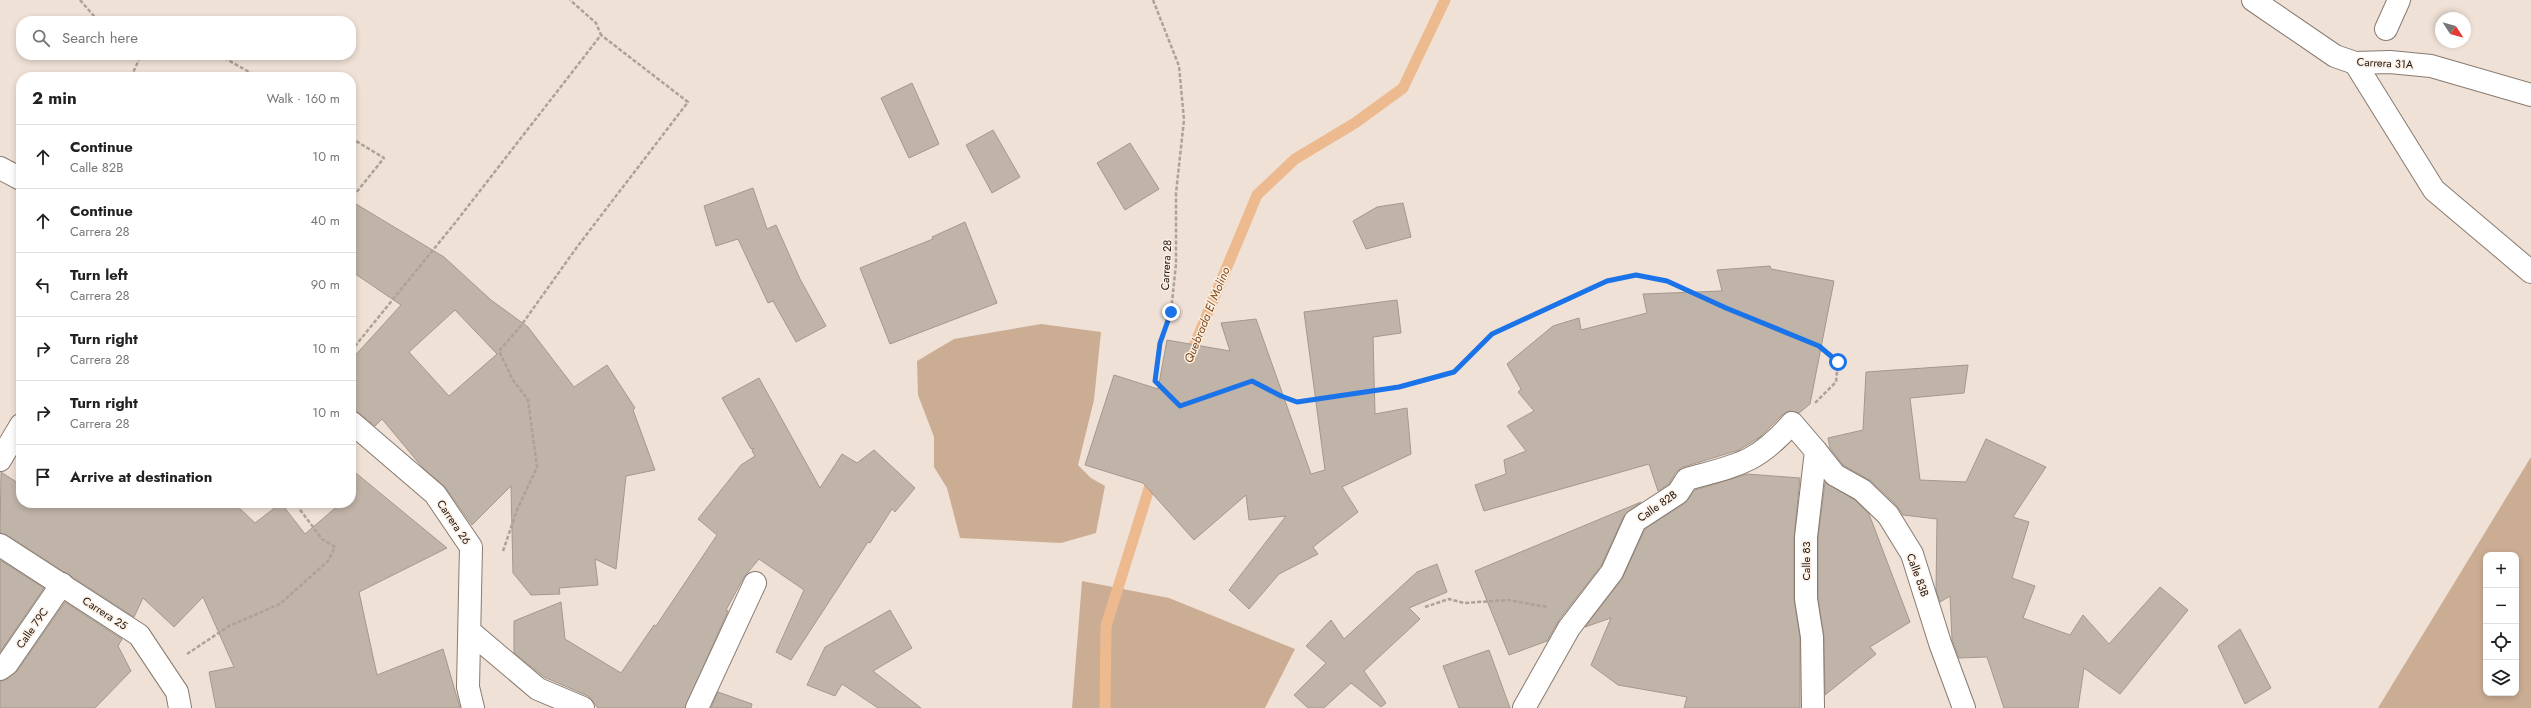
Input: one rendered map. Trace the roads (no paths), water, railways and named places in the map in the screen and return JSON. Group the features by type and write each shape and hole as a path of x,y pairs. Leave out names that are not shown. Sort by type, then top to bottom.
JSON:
{"street":[{"name":"Carrera 31A","path":"2253,0 2335,56 2355,63 2390,62 2431,66 2531,95"},
{"path":"2386,29 2400,0"},
{"path":"2355,63 2434,190 2531,272"},
{"path":"0,168 16,176"},
{"name":"Calle 82B","path":"1524,708 1570,628 1612,572 1635,521 1678,493 1687,479 1739,465 1759,455 1775,443 1792,423 1816,451"},
{"name":"Carrera 26","path":"356,426 435,494 471,547 471,642 468,687 473,708"},
{"path":"0,460 16,433"},
{"name":"Calle 83","path":"1813,708 1812,637 1806,600 1806,537 1816,451"},
{"name":"Calle 83B","path":"1816,451 1835,475 1862,490 1888,516 1912,554 1940,643 1964,708"},
{"name":"Carrera 25","path":"0,545 139,635 177,692 180,708"},
{"path":"471,582 485,600 471,642 538,689 583,708"},
{"path":"697,708 755,583"},
{"name":"Calle 79C","path":"0,669 7,664 62,584"}],"waterway":[{"name":"Quebrada El Molino","path":"1189,358 1257,195 1295,159 1355,123 1403,88 1445,0"},
{"name":"Quebrada El Molino","path":"1105,708 1106,626 1153,476"}]}
